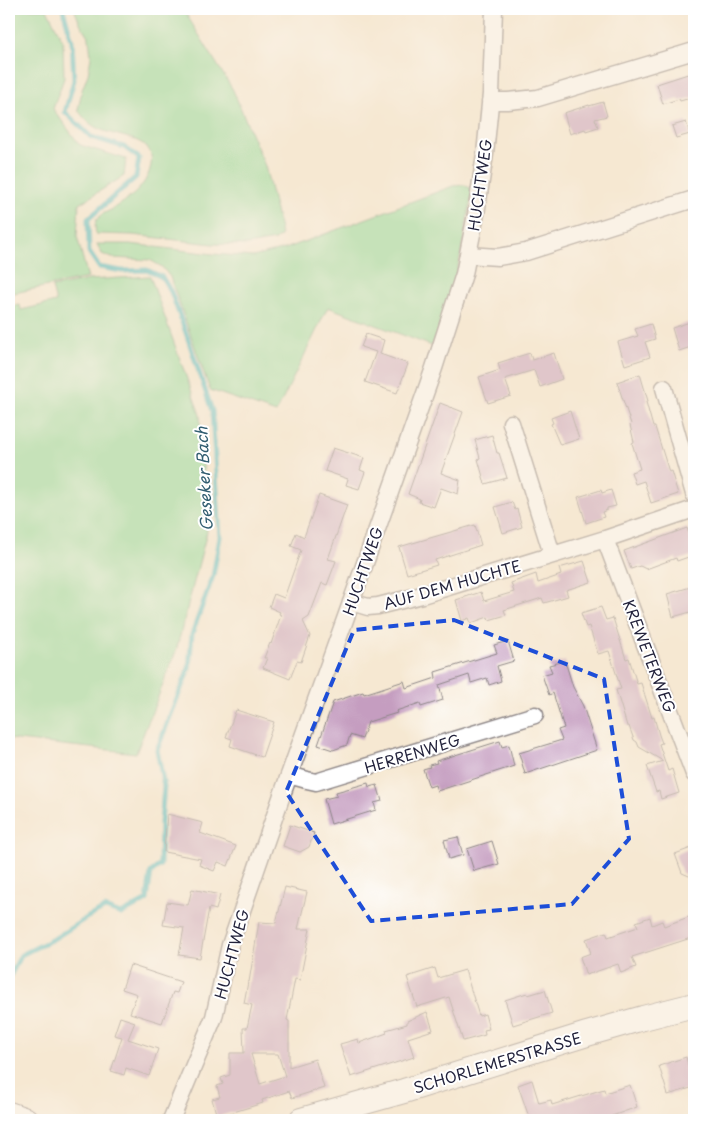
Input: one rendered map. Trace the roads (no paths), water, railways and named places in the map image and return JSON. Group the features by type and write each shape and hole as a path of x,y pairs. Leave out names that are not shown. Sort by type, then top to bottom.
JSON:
{"street":[{"name":"HUCHTWEG","path":"171,1120 214,1017 230,945 434,368 464,274 485,154 490,101 494,9"},
{"path":"490,101 538,98 694,51"},
{"path":"468,255 498,257 526,252 694,199"},
{"path":"664,388 694,494"},
{"path":"511,423 552,554"},
{"name":"AUF DEM HUCHTE","path":"352,602 368,607 422,595 605,539 694,509"},
{"name":"KREWETERWEG","path":"605,539 694,774"},
{"name":"HERRENWEG","path":"289,775 316,782 535,715"},
{"name":"SCHORLEMERSTRASSE","path":"301,1120 404,1091 586,1034 694,1005"},
{"path":"9,1114 26,1120"}],"waterway":[{"name":"Geseker Bach","path":"9,978 21,955 55,938 88,917 105,908 121,914 147,900 151,872 160,865 164,786 157,750 189,668 192,634 213,576 220,537 212,411 171,292 162,277 147,270 122,271 99,267 89,252 88,219 136,177 139,158 124,147 91,137 65,112 74,80 72,41 63,9"}]}
